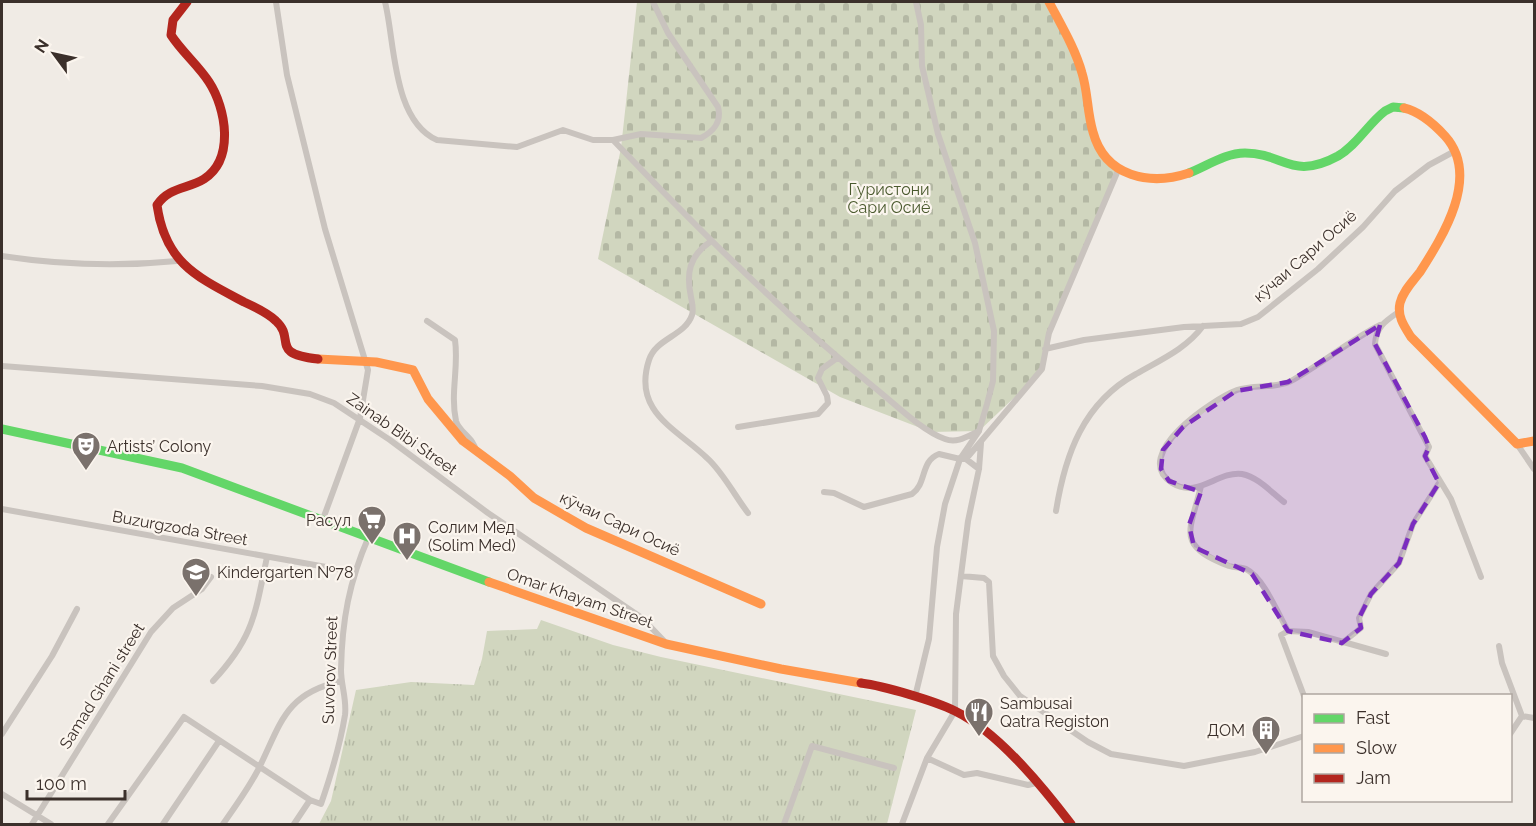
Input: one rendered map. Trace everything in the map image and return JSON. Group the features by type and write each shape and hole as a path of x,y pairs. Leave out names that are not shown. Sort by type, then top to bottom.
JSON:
{"street":[{"path":"2,256 55,264 102,266 177,261 164,239 157,205 164,195 211,174 222,159 224,147 218,99 210,82 171,35 172,20 187,2"},
{"path":"276,2 287,75 309,153 325,229 372,361 360,418 324,519"},
{"path":"385,2 394,69 417,123 428,136 437,140 517,147 563,130 593,140 613,140 641,134 701,138 717,126 720,116 718,107 668,33 653,2"},
{"path":"915,697 929,639 938,547 945,504 963,459 979,431 993,381 994,331 975,243 938,134 922,66 921,25 916,2"},
{"path":"1049,2 1083,74 1095,142 1111,163 1153,182 1180,176 1230,154 1245,152 1258,154 1287,165 1305,167 1342,153 1389,108 1401,107 1415,112 1438,129 1455,151 1459,163 1459,190 1449,220 1434,250 1400,302 1400,319 1411,337 1517,444 1534,469"},
{"path":"613,140 710,242 837,358 931,432 945,440 962,439 979,431"},
{"name":"кӯчаи Сари Осиё","path":"1045,349 1084,340 1203,326 1241,324 1258,317 1318,270 1363,227 1395,191 1429,165 1455,151"},
{"path":"963,459 981,443 1042,369 1049,333 1119,168"},
{"path":"710,242 694,256 688,273 694,309 692,315 683,328 660,344 649,360 649,397 661,421 708,458 748,513"},
{"name":"кӯчаи Сари Осиё","path":"177,261 222,290 278,321 282,327 287,348 294,354 331,361 372,361 413,370 440,415 463,441 510,476 534,498 586,528 761,604"},
{"path":"1284,502 1257,481 1242,474 1200,486 1180,487 1169,481 1161,469 1163,450 1187,422 1211,403 1236,391 1288,382 1380,325 1400,310"},
{"path":"427,321 455,340 457,352 452,388 456,423 475,443 477,452"},
{"path":"1380,325 1375,344 1425,437 1429,447 1425,456 1439,483 1451,498 1481,577"},
{"path":"1056,511 1062,475 1072,445 1083,423 1106,394 1181,348 1203,326"},
{"path":"738,427 818,414 828,403 818,378 822,369 837,358"},
{"name":"Zainab Bibi Street","path":"2,366 262,386 310,394 334,403 360,418 488,513 642,618 666,644"},
{"name":"Omar Khayam Street","path":"2,429 182,468 324,519 551,606 666,644 781,669 870,684 955,711 991,736 1036,783 1071,825"},
{"path":"1517,444 1534,441"},
{"path":"903,825 927,759 955,711 954,651 961,576 968,521 979,469 981,443"},
{"path":"824,492 834,493 858,505 870,507 915,493 928,461 934,455 963,459 979,469"},
{"path":"1342,643 1362,628 1359,618 1371,594 1399,563 1413,524 1439,483"},
{"path":"1200,486 1189,525 1194,547 1220,562 1239,569 1244,568 1252,574 1268,595 1288,631"},
{"name":"Buzurgzoda Street","path":"2,510 354,572"},
{"name":"Suvorov Street","path":"310,800 321,804 331,775 345,714 341,681 344,618 354,572 369,536"},
{"path":"213,681 237,654 249,634 267,557"},
{"path":"961,576 984,578 989,582 990,636 993,656 1004,676 1020,696 1088,742 1111,754 1184,766 1256,752 1302,737"},
{"name":"Samad Ghani street","path":"32,825 151,632 165,615 202,589 211,577"},
{"path":"2,734 52,656 77,609"},
{"path":"1303,694 1281,635 1288,631 1308,632 1386,654"},
{"path":"1498,646 1522,716"},
{"path":"222,825 260,767 271,737 295,702 318,686 341,681"},
{"path":"1522,716 1534,718"},
{"path":"1512,731 1522,716"},
{"path":"108,825 184,717 310,800 294,825"},
{"path":"163,825 219,741"},
{"path":"784,825 812,746 894,768"},
{"path":"927,759 964,775 977,773 1028,785 1036,783"},
{"path":"2,794 51,825"}],"highlighted area":[{"path":"1380,325 1375,344 1425,437 1429,447 1425,456 1439,483 1413,524 1399,563 1371,594 1359,618 1361,628 1342,643 1288,631 1252,574 1194,547 1189,525 1201,492 1169,481 1161,469 1163,450 1183,427 1236,391 1288,382"}],"green space":[{"name":"Гуристони Сари Осиё","path":"637,2 1049,2 1083,74 1095,142 1119,168 1049,333 1039,374 979,431 931,432 840,397 598,259 621,148"},
{"path":"541,620 613,645 661,657 916,710 887,824 319,824 331,801 356,690 411,682 474,685 487,631 537,629"}],"traffic: fast":[{"path":"1189,173 1223,157 1245,153 1258,154 1299,166 1322,163 1345,151 1385,111 1393,107 1404,108"},
{"path":"2,429 182,468 489,582"}],"traffic: slow":[{"path":"1049,2 1079,64 1093,132 1099,147 1108,159 1118,168 1145,178 1174,177 1189,173"},
{"path":"1404,108 1427,119 1445,136 1455,152 1460,169 1455,206 1448,224 1401,299 1399,312 1402,321 1411,337 1517,444 1534,441"},
{"path":"318,359 376,362 413,370 428,399 463,441 510,476 534,498 586,528 761,604"},
{"path":"489,582 666,644 781,669 861,683"}],"traffic: jam":[{"path":"187,2 173,20 171,35 205,76 215,93 223,119 224,146 214,170 204,179 167,195 157,205 161,225 167,241 186,266 198,276 273,318 282,328 288,350 303,357 318,359"},
{"path":"861,683 923,699 946,707 971,720 1018,761 1071,824"}],"place":[{"name":"Artists’ Colony","path":"86,472"},
{"name":"Расул","path":"372,546"},
{"name":"Солим Мед (Solim Med)","path":"407,562"},
{"name":"Kindergarten №78","path":"196,598"},
{"name":"Sambusai Qatra Registon","path":"979,738"},
{"name":"ДОМ","path":"1266,756"}]}
